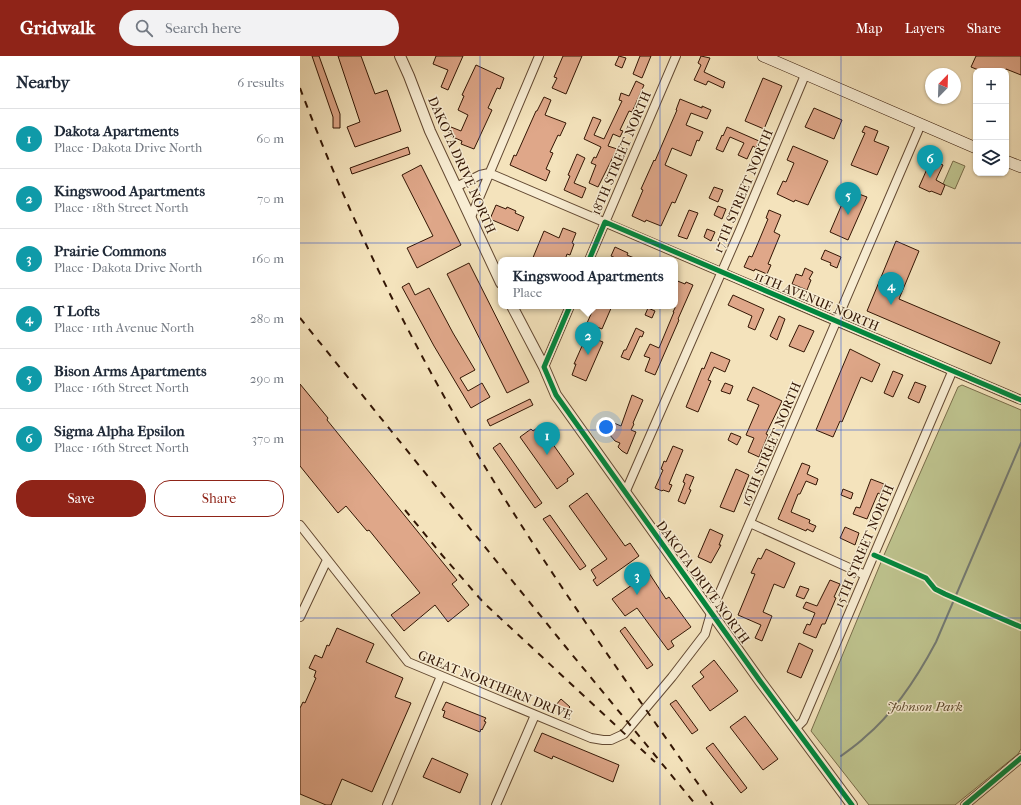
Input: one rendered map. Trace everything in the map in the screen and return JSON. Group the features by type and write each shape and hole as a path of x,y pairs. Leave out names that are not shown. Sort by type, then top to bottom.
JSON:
{"main road":[{"path":"763,56 973,147"},
{"path":"1009,162 1021,167"}],"street":[{"name":"DAKOTA DRIVE NORTH","path":"400,56 430,131 498,277"},
{"path":"471,217 539,56"},
{"name":"18TH STREET NORTH","path":"590,257 676,56"},
{"name":"17TH STREET NORTH","path":"625,493 782,133 806,74"},
{"name":"16TH STREET NORTH","path":"602,740 611,740 624,734 672,677 705,634 711,613 921,124"},
{"path":"456,187 480,175 489,173"},
{"name":"11TH AVENUE NORTH","path":"489,173 952,372 1021,400"},
{"name":"DAKOTA DRIVE NORTH","path":"514,309 544,366 556,395 757,677 852,805"},
{"path":"544,366 569,309"},
{"name":"15TH STREET NORTH","path":"796,728 803,721 952,372"},
{"path":"750,523 865,575"},
{"name":"GREAT NORTHERN DRIVE","path":"300,525 408,662 591,738 602,740"},
{"path":"300,617 327,560"},
{"path":"387,805 441,676"},
{"path":"496,805 535,715"},
{"path":"964,805 1020,759"}],"green space":[{"path":"953,161 965,166 955,189 943,184"},
{"name":"Johnson Park","path":"962,385 1021,410 1021,749 1018,754 955,805 869,805 811,731 884,555 958,387"}],"building":[{"path":"312,56 319,56 340,114 340,128 333,128 333,117"},
{"path":"338,56 361,56 375,94 387,90 401,131 355,147 347,127 360,122"},
{"path":"436,56 463,56 448,90 441,87 448,70 433,64"},
{"path":"563,56 582,56 566,94 552,88 557,78 554,77"},
{"path":"619,56 626,58 622,68 615,65"},
{"path":"640,56 651,56 642,78 633,74"},
{"path":"701,56 710,58 704,72 725,82 723,88 708,81 706,85 694,80 701,65 698,63"},
{"path":"976,56 1021,56 1021,75 1009,70 1009,68 971,67"},
{"path":"476,65 504,78 500,89 497,88 488,108 492,110 474,149 461,144 462,141 448,135 451,127 461,131 468,115 458,110 464,96 462,95"},
{"path":"763,78 782,86 764,129 745,121"},
{"path":"636,81 644,85 632,112 629,111 620,130 623,131 620,137 613,134 608,146 617,149 598,187 589,183 596,165 591,163 594,157 596,158 601,147 584,139 593,117 601,120 594,135 604,139 622,101 619,100 621,93 629,96"},
{"path":"544,97 551,100 545,115 566,123 560,136 558,135 550,152 553,153 546,169 550,171 546,181 510,165 514,155 516,156 536,111"},
{"path":"680,99 711,110 707,119 691,113 686,125 703,132 699,141 697,140 691,156 672,148 665,165 687,175 675,203 672,202 661,226 646,220 645,222 632,216 643,190 641,189 654,160 655,161 677,110"},
{"path":"814,108 842,120 834,139 805,127"},
{"path":"865,126 878,131 874,141 889,147 877,175 851,165 865,133 862,132"},
{"path":"727,127 759,141 756,148 753,146 747,159 738,155 744,143 730,137 723,152 716,149"},
{"path":"793,146 828,161 808,205 795,200 794,202 777,194 783,181 786,182 794,163 787,160"},
{"path":"408,147 410,154 352,174 350,168"},
{"path":"577,154 585,158 574,183 586,188 582,198 564,190 570,176 568,175"},
{"path":"931,160 943,165 936,180 945,185 941,195 919,187"},
{"path":"421,165 461,245 417,268 407,248 433,236 402,175"},
{"path":"714,187 723,190 718,202 709,198"},
{"path":"848,190 867,197 848,240 830,232"},
{"path":"496,205 506,209 507,207 524,217 518,231 490,219"},
{"path":"718,206 726,209 722,219 714,215"},
{"path":"689,210 698,213 687,239 678,236"},
{"path":"769,210 781,215 774,232 780,235 768,264 771,265 767,274 755,269 754,271 744,267 749,256 752,257 768,219 766,218"},
{"path":"563,228 576,233 572,243 574,244 570,255 567,254 566,257 533,257 544,231 559,238"},
{"path":"707,229 715,232 711,241 704,237"},
{"path":"896,241 919,251 899,299 1000,342 991,364 867,311"},
{"path":"615,247 628,253 627,255 632,257 613,257 611,256"},
{"path":"825,250 841,257 837,268 830,265 831,263 821,259"},
{"path":"469,263 529,382 507,393 447,274"},
{"path":"805,268 813,272 809,279 811,280 807,290 792,284 796,274 802,276"},
{"path":"678,281 693,285 655,375 645,371 650,358 644,356 650,344 659,348 674,309 678,309"},
{"path":"409,283 415,295 429,288 475,370 460,378 468,391 482,383 490,397 471,408 434,346 402,287"},
{"path":"733,295 764,309 755,330 748,327 752,316 728,305"},
{"path":"591,309 611,309 602,329 587,323 592,312 590,311"},
{"path":"648,309 655,311 652,318 645,315"},
{"path":"779,316 785,319 777,340 770,336"},
{"path":"799,325 814,331 804,352 789,346"},
{"path":"636,328 644,332 642,337 640,336 629,360 621,357 624,350 626,350"},
{"path":"588,336 603,342 586,381 572,375 576,364 574,364 582,346 584,347"},
{"path":"850,349 880,364 872,382 861,377 842,422 840,421 833,437 816,430"},
{"path":"711,352 730,360 725,372 714,367 708,380 711,381 698,412 686,407 702,368 704,369"},
{"path":"893,371 903,375 893,397 884,393"},
{"path":"915,382 926,386 919,403 908,398"},
{"path":"725,383 733,386 730,394 721,391"},
{"path":"300,384 328,418 327,420 457,580 452,584 469,605 448,622 435,605 404,631 391,615 420,593 369,530 367,531 346,506 338,513 300,466"},
{"path":"753,387 782,401 766,434 768,435 759,457 748,452 754,438 746,435 759,405 747,400"},
{"path":"632,395 643,400 633,423 634,424 631,430 636,432 627,454 618,447 620,443 615,441 609,434 614,423 621,426"},
{"path":"530,399 533,405 490,426 487,420"},
{"path":"540,426 574,474 567,479 568,481 557,489 520,437 531,429 533,431"},
{"path":"731,433 741,437 737,445 728,440"},
{"path":"500,443 542,503 535,508 493,448"},
{"path":"673,446 683,450 669,484 672,485 669,492 662,491 655,488 663,470 661,469 664,461 666,462"},
{"path":"802,463 810,466 807,474 818,479 816,485 806,481 800,494 798,494 791,512 810,520 809,523 816,526 813,532 807,529 806,531 778,519"},
{"path":"736,469 749,475 734,512 720,507"},
{"path":"686,474 694,477 689,489 691,490 685,504 678,501 685,483 683,482"},
{"path":"871,479 884,484 880,494 878,493 867,519 853,514 856,507 860,508"},
{"path":"843,489 853,493 851,499 841,495"},
{"path":"587,493 625,546 630,543 639,556 597,586 593,580 596,578 591,570 607,559 569,506"},
{"path":"550,515 586,566 580,570 543,519"},
{"path":"845,527 859,533 855,545 840,538"},
{"path":"710,529 723,535 719,545 721,545 711,563 698,557"},
{"path":"766,549 795,563 784,588 774,584 763,612 772,616 762,641 755,638 761,625 738,615 755,574 751,573 758,558 761,559"},
{"path":"649,573 666,599 669,597 691,627 671,641 674,646 668,650 637,608 625,616 612,599"},
{"path":"830,580 840,584 825,624 822,624 816,638 803,633 807,624 810,625 815,613 803,608 806,602 817,606"},
{"path":"800,586 809,589 804,599 796,596"},
{"path":"625,627 653,665 647,669 620,631"},
{"path":"337,628 374,644 366,662 403,678 395,697 411,703 372,792 342,779 331,805 326,805 300,794 300,708 303,702 305,703 316,678 314,677 316,671 309,668 315,655 322,658 327,645 329,646"},
{"path":"799,643 813,650 801,678 787,672"},
{"path":"714,660 738,691 710,711 692,686 704,677 700,672"},
{"path":"561,699 570,707 565,712 556,705"},
{"path":"676,700 698,730 692,734 670,704"},
{"path":"446,702 486,718 484,721 486,722 482,730 481,729 480,732 443,717 445,711 442,710"},
{"path":"745,716 778,759 763,770 730,727"},
{"path":"542,733 619,765 613,782 553,756 552,759 534,751"},
{"path":"713,743 747,788 741,793 706,748"},
{"path":"432,758 468,774 460,793 423,777"}],"waterway":[{"path":"841,756 862,740 896,705 914,680 929,655 936,642 1021,443"}],"railway":[{"path":"300,88 345,198 370,252 423,358 452,410 513,512 561,586 713,805"},
{"path":"300,318 565,646 696,805"},
{"path":"405,510 483,602 655,762"}],"cycle path":[{"path":"590,257 605,222 1021,400"},
{"path":"569,309 544,367 556,395 760,681 852,805"},
{"path":"874,555 926,578 935,589 945,594 1021,627"},
{"path":"965,805 1021,758"}],"place":[{"name":"Sigma Alpha Epsilon","path":"930,178"},
{"name":"Bison Arms Apartments","path":"848,215"},
{"name":"T Lofts","path":"891,305"},
{"name":"Kingswood Apartments","path":"588,355"},
{"name":"Dakota Apartments","path":"547,455"},
{"name":"Prairie Commons","path":"637,595"}]}
